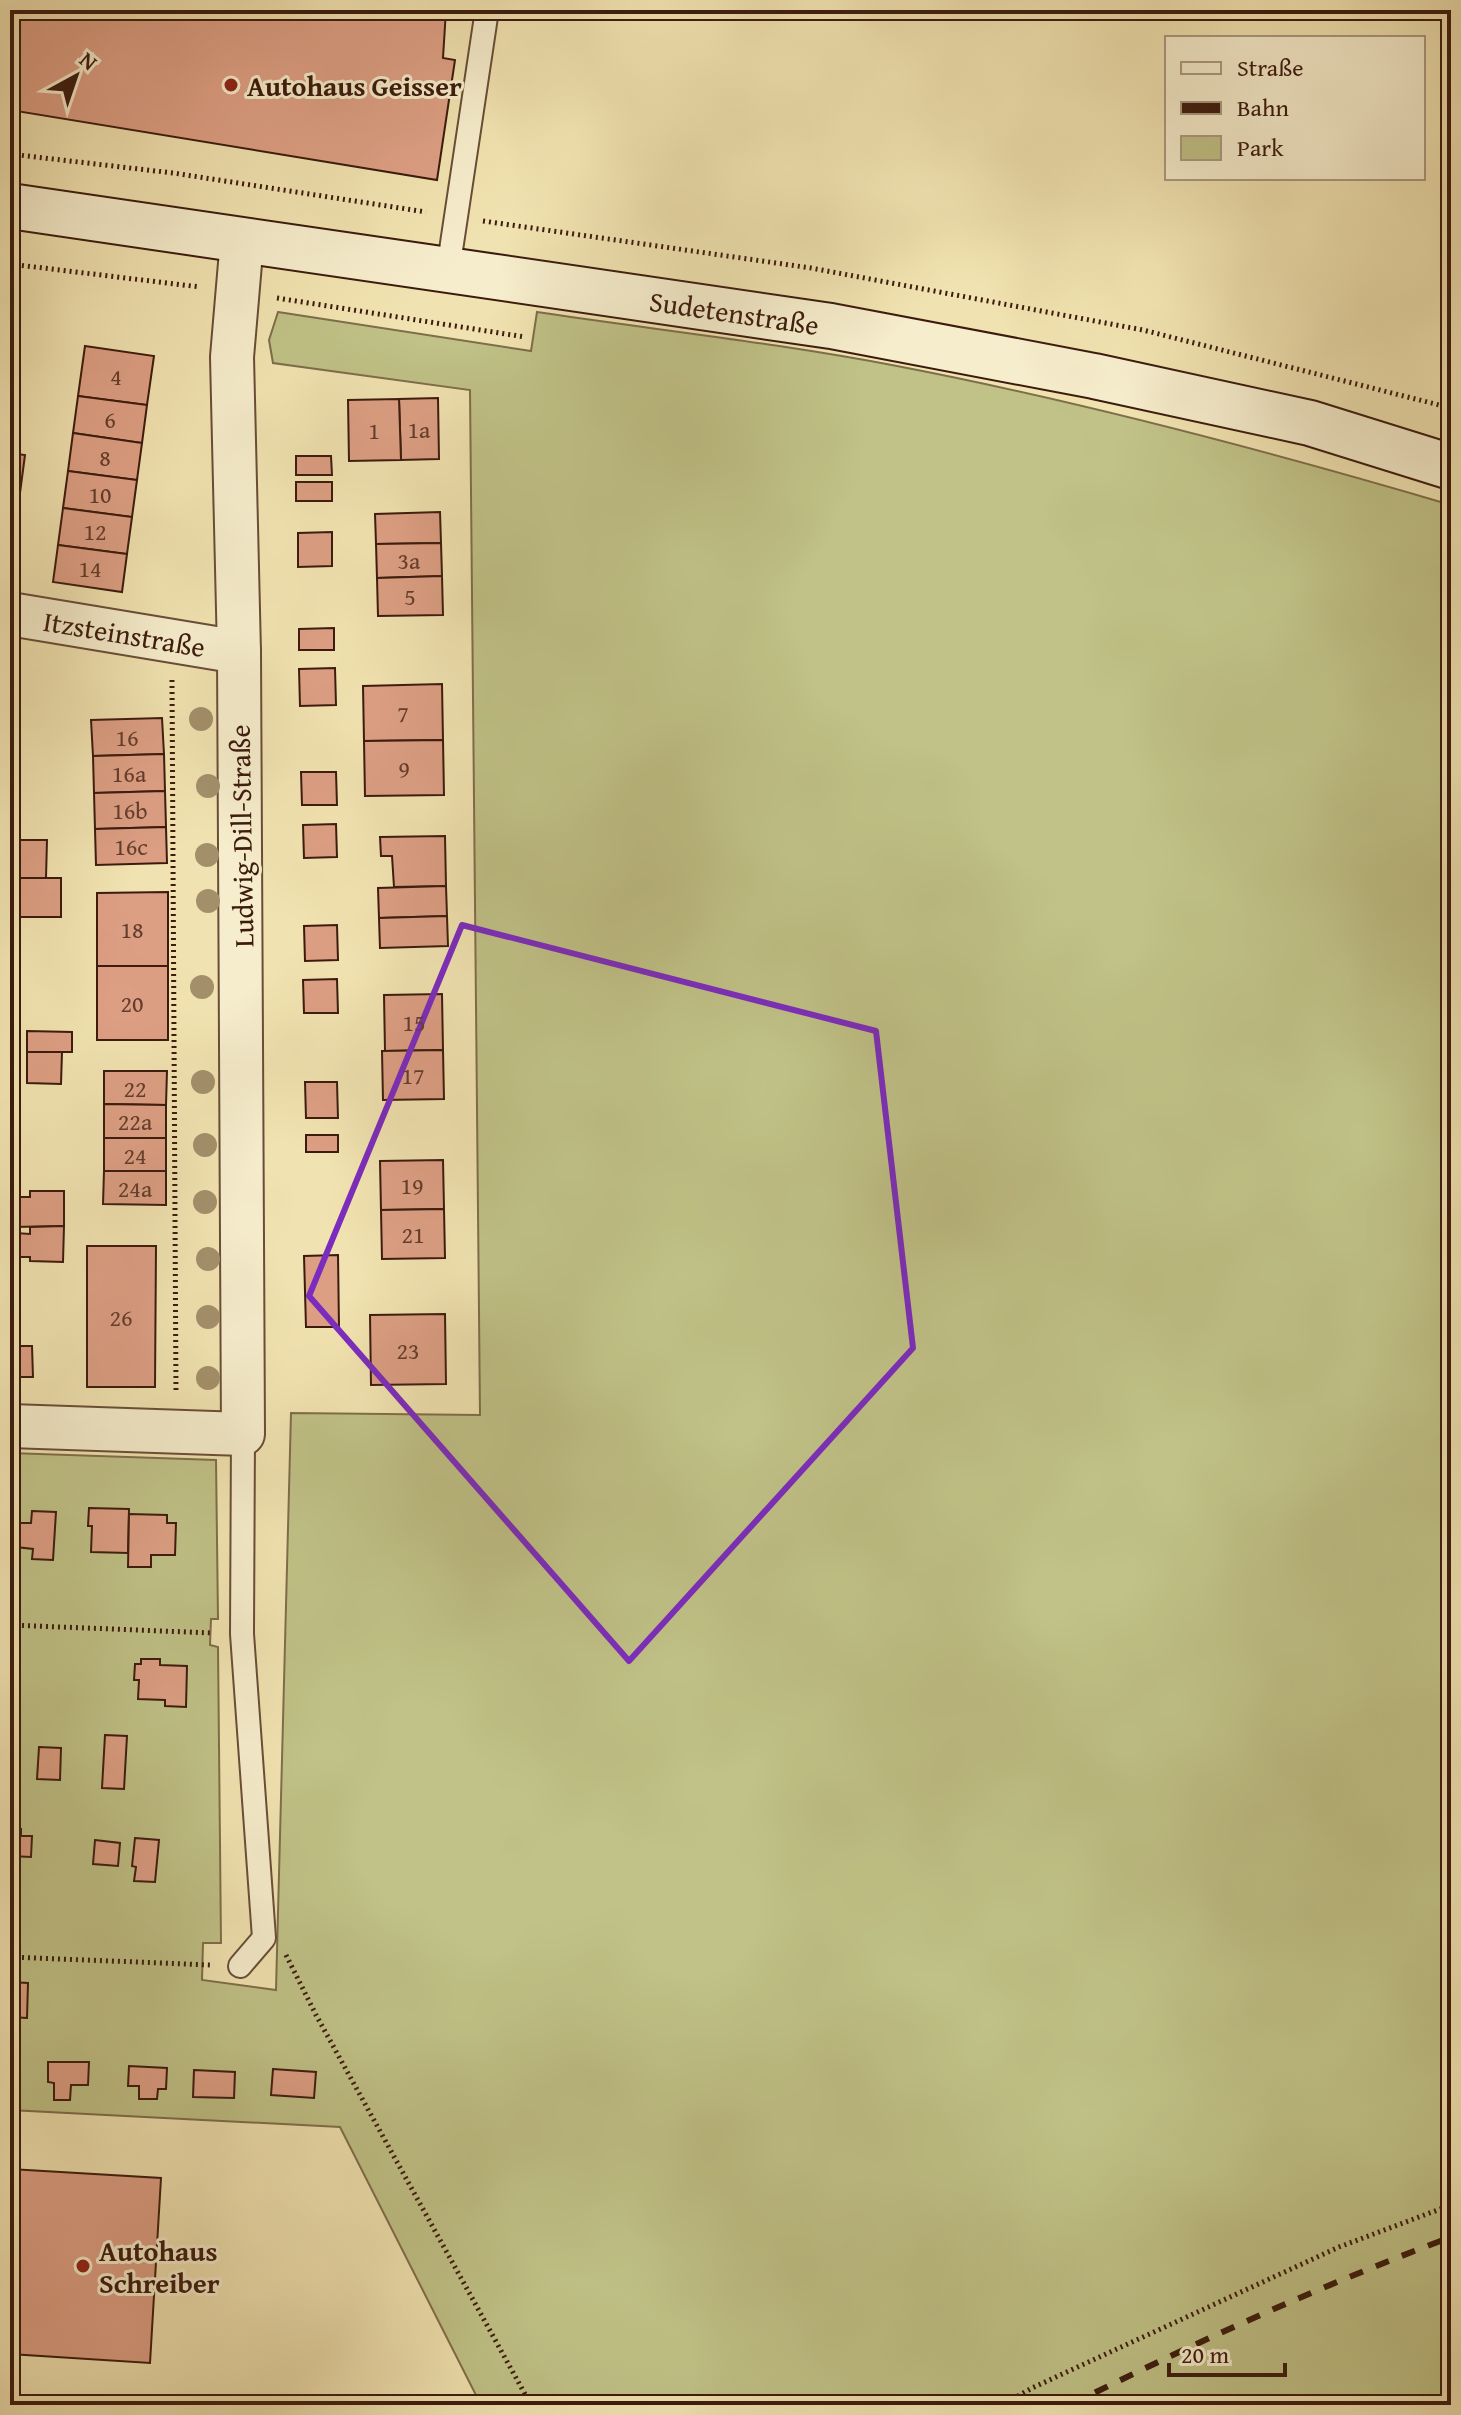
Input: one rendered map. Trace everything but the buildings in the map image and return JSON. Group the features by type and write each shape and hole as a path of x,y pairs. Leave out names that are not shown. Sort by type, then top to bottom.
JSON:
{"main road":[{"name":"Sudetenstraße","path":"10,206 831,326 1094,376 1310,423 1451,467"}],"street":[{"name":"Ludwig-Dill-Straße","path":"242,240 232,357 239,652 243,1434"},
{"name":"Itzsteinstraße","path":"10,614 239,652"},
{"path":"10,1426 243,1434"}],"lane":[{"path":"448,270 487,10"},
{"path":"240,1966 264,1938 242,1634 243,1434"}],"path":[{"path":"10,154 173,173 811,268 1113,324 1451,408"},
{"path":"10,264 341,306 525,337"},
{"path":"172,641 176,1431"},
{"path":"10,1625 211,1633"},
{"path":"264,1938 283,1948 316,2015 531,2405"},
{"path":"10,1957 202,1965"},
{"path":"1002,2405 1032,2388 1339,2247 1451,2205"}],"highlighted area":[{"path":"462,925 876,1031 913,1348 629,1661 309,1296"}],"green space":[{"path":"278,312 531,351 537,312 807,350 967,380 1106,412 1451,505 1451,2405 481,2405 340,2127 10,2110 10,1453 216,1460 218,1619 211,1619 210,1645 218,1647 221,1943 203,1943 202,1980 276,1990 291,1413 480,1415 470,390 273,363 269,340"}],"railway":[{"path":"1070,2405 1258,2316 1451,2237"}],"place":[{"name":"Autohaus Geisser","path":"231,85"},
{"name":"Autohaus Schreiber","path":"83,2266"}]}
